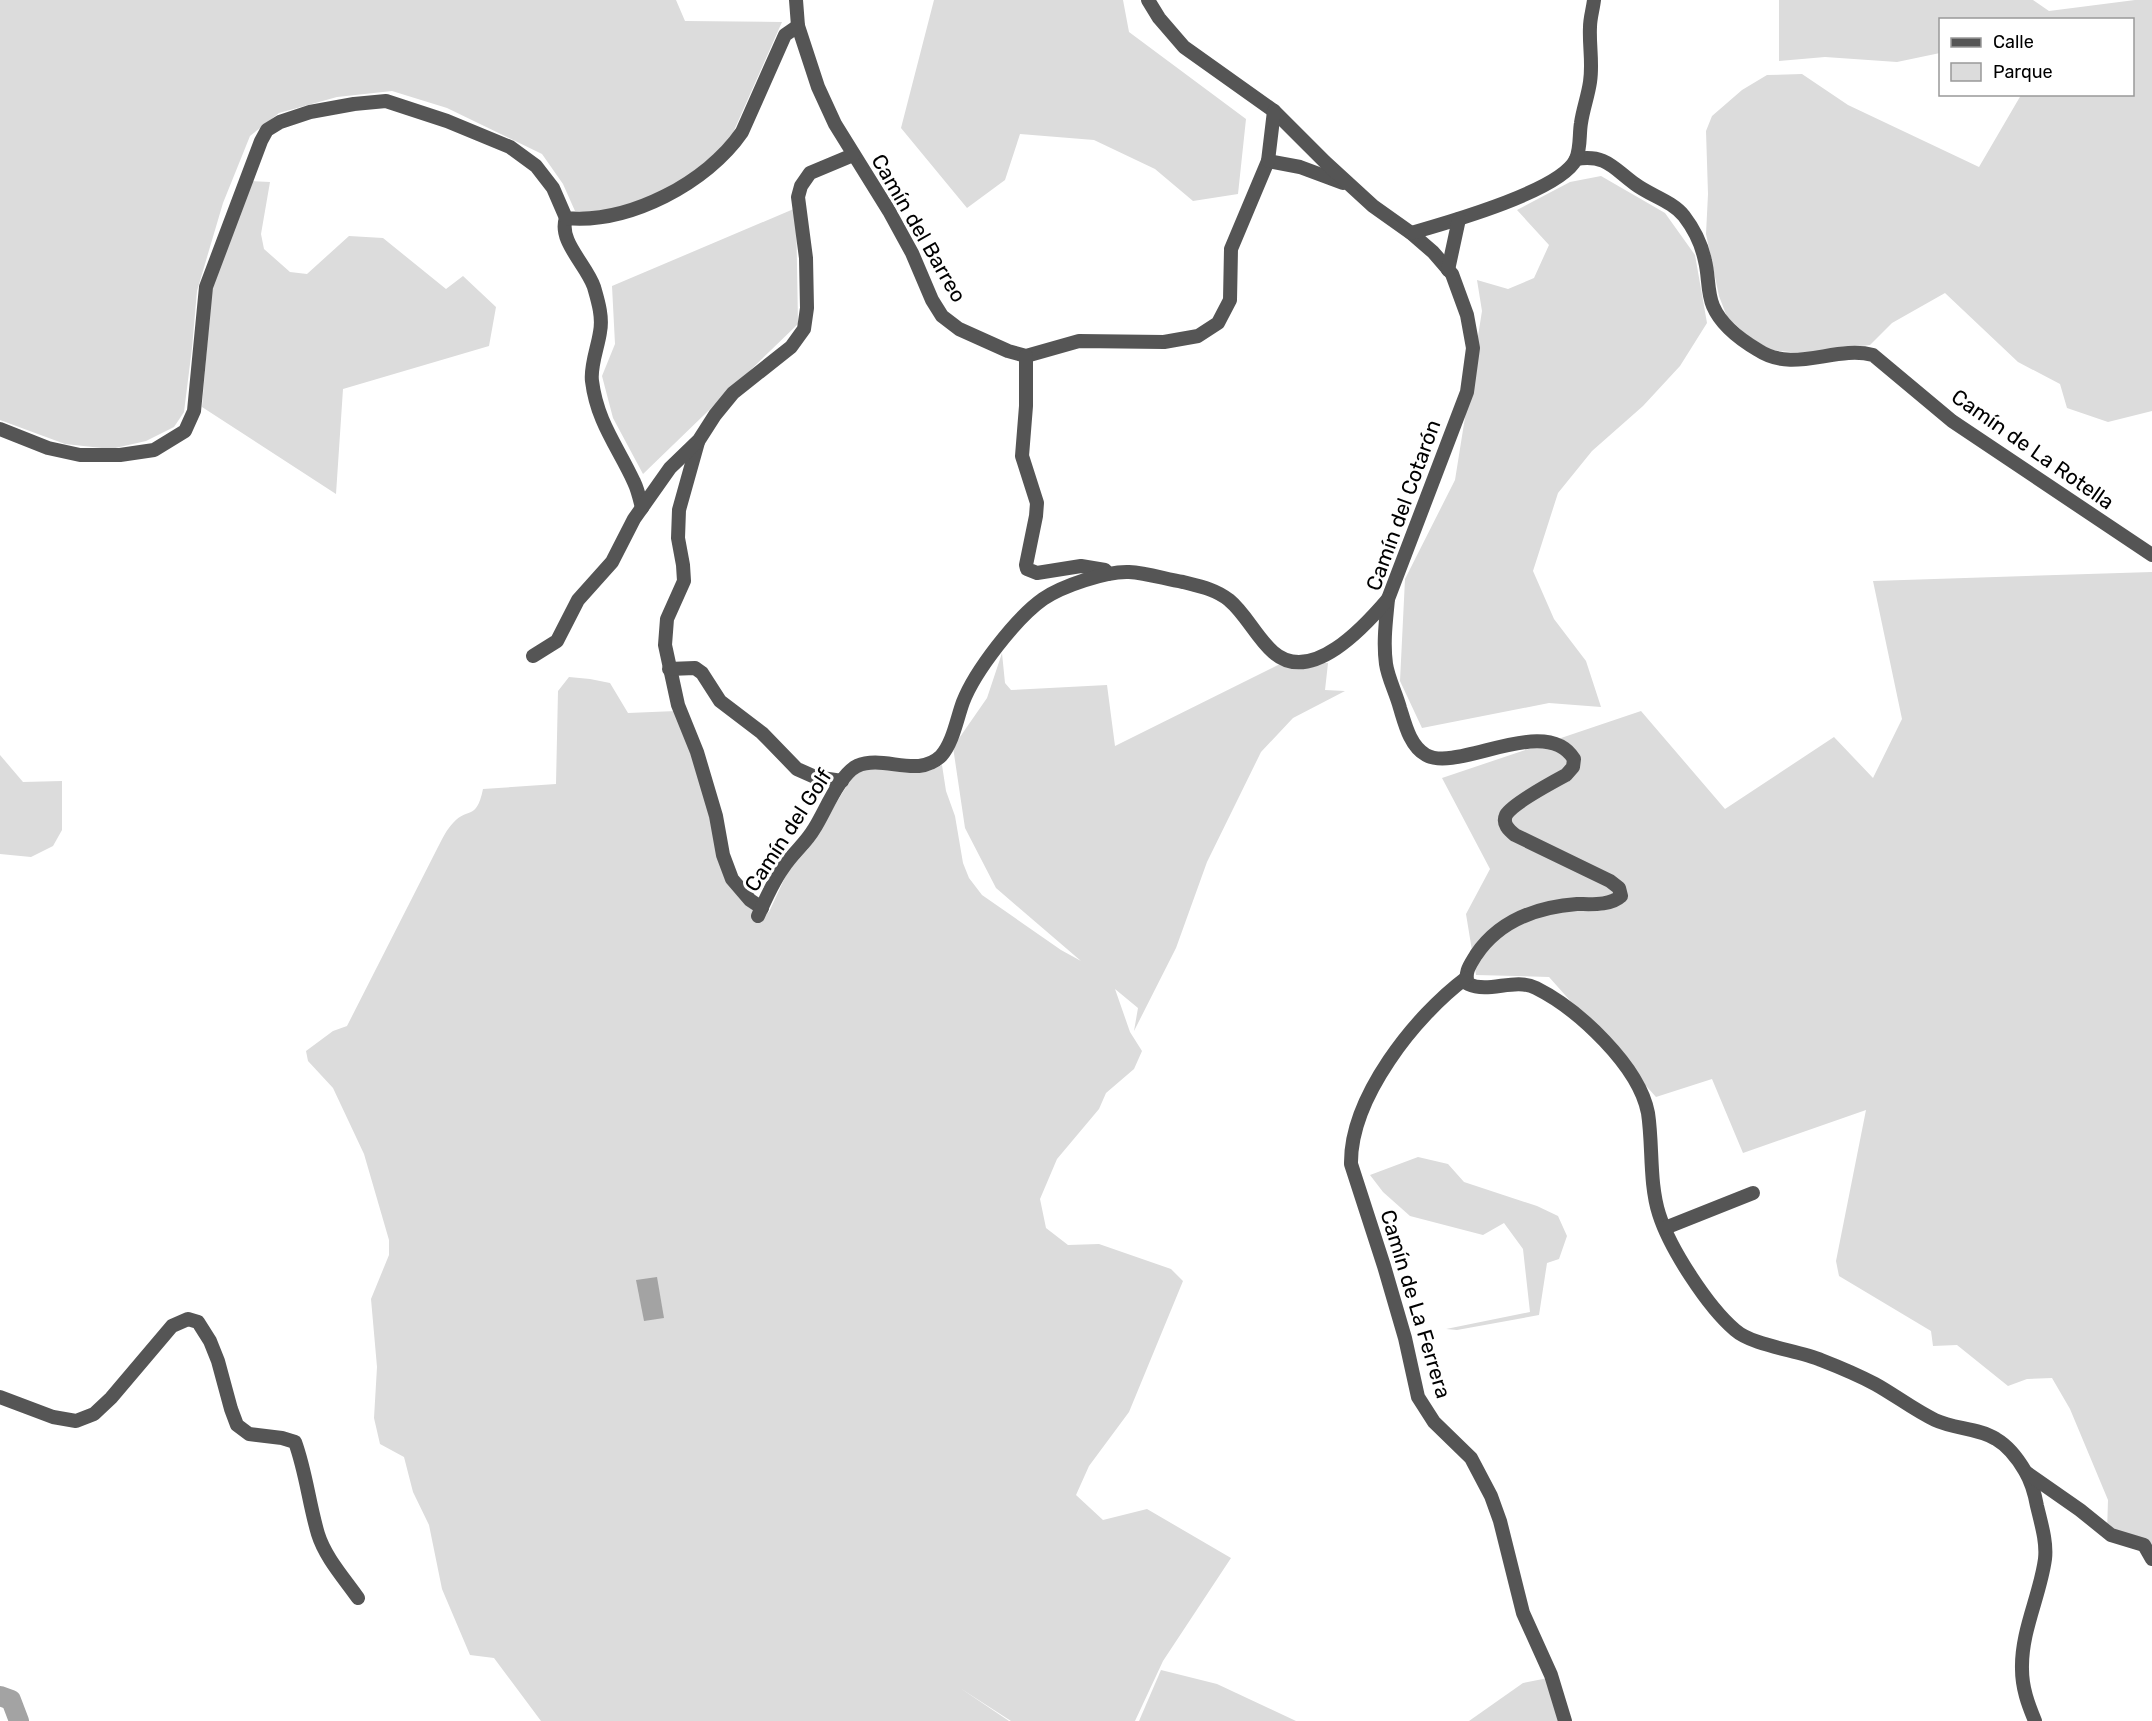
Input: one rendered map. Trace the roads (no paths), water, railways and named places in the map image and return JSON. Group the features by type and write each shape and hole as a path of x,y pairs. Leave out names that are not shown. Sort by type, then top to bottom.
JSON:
{"street":[{"name":"Camín del Barreo","path":"796,0 798,26 818,87 835,124 912,253 932,300 942,315 959,329 1026,357"},
{"name":"Camín del Cotarón","path":"1148,0 1159,18 1184,47 1274,111 1373,206 1411,233 1452,274 1467,315 1473,348 1467,392 1388,599 1384,634 1387,666 1409,734 1425,755 1437,759 1450,758 1527,741 1552,744 1569,751 1574,759 1573,767 1566,775 1513,807 1506,815 1505,822 1508,829 1515,835 1610,881 1619,888 1621,896 1607,903 1566,905 1537,911 1508,923 1485,942 1468,967 1466,978"},
{"path":"1411,233 1459,219 1535,190 1568,171 1575,159 1590,81 1592,60 1589,26 1594,0"},
{"path":"566,218 599,217 651,204 712,165 742,132 785,35 798,26"},
{"path":"0,429 48,448 80,455 120,455 154,450 185,431 194,411 206,287 267,130 280,122 310,112 386,101 447,121 510,147 536,166 553,188 566,218 564,226 566,239 590,276 599,304 601,329 591,378 602,423 635,483 642,508"},
{"path":"1108,574 1105,570 1093,567 1072,567 1037,573 1027,569 1026,560 1037,503 1022,456 1026,406 1026,357 1079,341 1164,342 1198,336 1218,323 1230,300 1231,249 1268,161 1274,111"},
{"path":"533,656 557,641 578,600 612,562 634,519 670,468 699,440 733,393 791,347 804,329 807,278 798,197 801,186 810,173 853,155"},
{"name":"Camín de La Rotella","path":"1575,159 1603,159 1636,185 1678,210 1693,230 1705,261 1710,298 1718,316 1729,328 1760,352 1772,357 1793,360 1857,352 1873,355 1952,421 2152,555"},
{"path":"1268,161 1300,167 1352,186"},
{"path":"1448,270 1459,219"},
{"path":"699,440 679,510 678,538 684,581 667,619 664,632 669,669 695,668 702,674 720,701 762,733 797,769 815,777 842,781"},
{"name":"Camín del Golf","path":"669,669 678,705 696,752 716,816 723,855 732,879 760,912 783,867 813,831 842,781 856,766 867,764 914,766 928,764 941,755 950,740 964,699 987,662 1019,619 1045,598 1075,584 1108,574 1128,572 1218,592 1231,601 1273,652 1288,661 1309,660 1332,652 1352,638 1388,599"},
{"path":"1466,978 1468,984 1475,988 1521,984 1534,987 1558,1002 1591,1028 1622,1060 1638,1085 1647,1111 1659,1213 1665,1228 1688,1269 1719,1314 1738,1333 1753,1340 1820,1359 1875,1384 1936,1421 1995,1438 2011,1452 2027,1473 2111,1535 2144,1545 2152,1558"},
{"name":"Camín de La Ferrera","path":"1466,978 1447,993 1412,1029 1380,1076 1355,1129 1351,1164 1390,1287 1419,1397 1434,1422 1471,1458 1491,1496 1500,1521 1523,1613 1551,1675 1565,1721"},
{"path":"1665,1228 1753,1193"},
{"path":"0,1397 53,1417 76,1421 94,1414 111,1398 172,1326 188,1319 198,1322 210,1341 218,1361 237,1425 249,1434 282,1437 295,1443 302,1460 318,1536 328,1556 358,1598"},
{"path":"2027,1473 2043,1530 2045,1558 2024,1641 2022,1667 2023,1690 2034,1721"}],"waterway":[{"path":"0,1696 11,1700 19,1721"}]}
